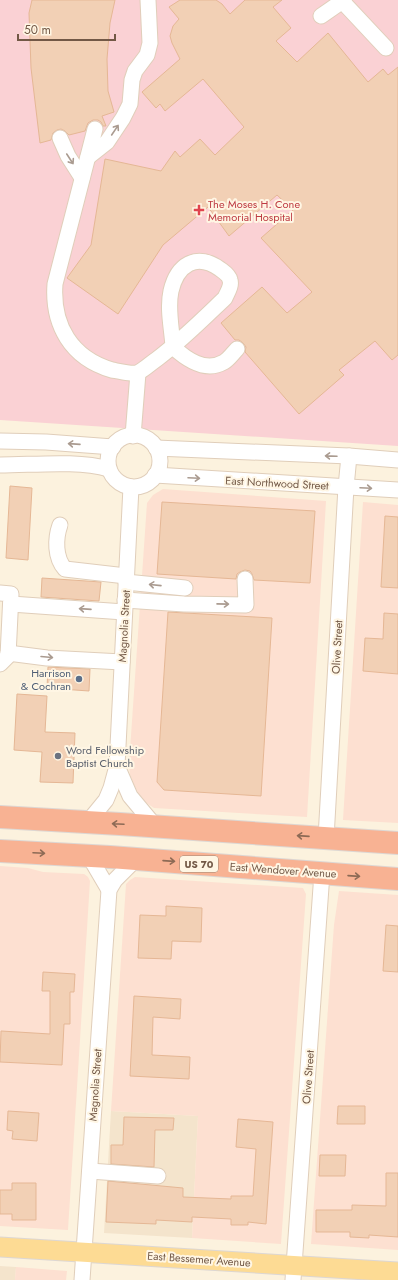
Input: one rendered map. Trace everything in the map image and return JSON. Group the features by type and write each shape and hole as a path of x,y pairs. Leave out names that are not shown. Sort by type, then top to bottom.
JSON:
{"highway":[{"path":"0,817 398,843"},
{"name":"East Wendover Avenue","path":"0,851 136,859 398,879"}],"main road":[{"name":"East Bessemer Avenue","path":"0,1247 84,1252 293,1273 398,1272"}],"street":[{"path":"88,157 107,142 123,118 130,104 132,80 135,71 142,64 150,49 148,0"},
{"path":"321,16 343,1 386,48"},
{"path":"95,128 55,284 54,297 60,325 72,345 88,360 101,367 119,372 138,373 173,347 225,298 230,288 231,281 228,275 212,264 198,260 187,264 177,276 171,291 170,305 173,347 189,361 205,366 213,366 224,362 237,349"},
{"path":"60,138 68,156 82,178"},
{"path":"133,436 138,373"},
{"path":"127,436 133,436 140,436 147,439 156,448 160,461 159,469 155,476 144,485 138,487 131,487 119,482 114,478 109,469 108,457 112,447 120,439 127,436"},
{"path":"0,441 46,442 112,447"},
{"path":"156,448 349,456 398,460"},
{"name":"Olive Street","path":"326,838 349,456"},
{"path":"0,465 82,465 109,469"},
{"name":"East Northwood Street","path":"155,476 398,490"},
{"name":"Magnolia Street","path":"88,822 106,800 117,766 131,487"},
{"path":"60,525 58,531 57,552 60,564 65,569 126,579 185,582 184,608"},
{"path":"10,604 184,608 246,605 245,579"},
{"path":"0,593 11,594 4,659 47,658 122,662"},
{"name":"Magnolia Street","path":"117,766 130,796 155,826"},
{"path":"89,856 108,890 115,880 136,859"},
{"name":"Olive Street","path":"293,1273 322,873"},
{"name":"Magnolia Street","path":"82,1280 108,890"},
{"path":"90,1171 158,1176"}],"shaded area":[{"name":"The Moses H. Cone Memorial Hospital","path":"0,0 398,0 398,446 0,420"},
{"path":"163,489 326,501 307,817 154,808 145,802 134,785 130,775 129,765 147,503 153,495"},
{"path":"363,502 398,505 398,823 343,820"},
{"path":"0,866 28,868 43,872 84,874 90,881 68,1230 0,1226"},
{"path":"135,877 303,888 306,894 281,1244 192,1238 198,1116 111,1111 126,884"},
{"path":"339,891 398,895 398,1250 311,1244 334,925"},
{"path":"111,1111 198,1116 192,1238 104,1233"},
{"path":"0,1266 16,1267 15,1280 0,1280"},
{"path":"16,1267 67,1271 66,1280 15,1280"}],"building":[{"path":"32,0 115,0 110,23 107,59 108,91 114,112 102,116 106,126 103,126 98,120 93,120 88,123 85,131 69,135 61,129 57,130 53,133 51,140 40,143 31,68 29,13"},
{"path":"180,0 216,0 222,4 230,14 245,0 282,0 273,7 291,28 276,41 297,62 328,33 368,82 383,69 388,75 398,67 398,355 392,360 375,341 339,370 344,375 299,414 245,352 246,347 243,343 239,340 235,340 221,323 262,287 287,313 312,292 261,238 293,210 277,195 229,236 208,207 163,245 118,314 67,278 91,245 105,159 161,171 175,151 180,157 200,139 215,155 244,127 203,79 165,111 160,104 156,108 142,92 180,59 170,36 173,26 179,19 169,7"},
{"path":"10,486 32,488 28,560 6,558"},
{"path":"162,502 315,511 310,583 254,580 250,571 245,570 237,574 236,579 157,574"},
{"path":"385,516 398,517 398,588 381,587"},
{"path":"42,578 101,582 99,601 41,597"},
{"path":"168,612 272,618 261,796 164,790 157,782"},
{"path":"384,613 398,614 398,674 363,671 365,638 383,639"},
{"path":"48,667 90,669 89,691 47,688"},
{"path":"17,694 47,696 45,732 75,733 73,783 40,782 42,752 14,750"},
{"path":"166,906 202,908 201,942 172,941 171,959 138,958 140,915 166,916"},
{"path":"386,925 398,926 398,972 383,971"},
{"path":"43,972 75,974 74,992 70,992 70,1024 64,1024 62,1065 0,1062 1,1031 50,1034 50,991 42,991"},
{"path":"134,996 181,999 180,1019 153,1017 152,1055 190,1057 189,1079 130,1076"},
{"path":"338,1106 365,1106 365,1124 337,1124"},
{"path":"8,1111 39,1113 37,1141 12,1139 13,1131 7,1130"},
{"path":"124,1117 174,1118 173,1130 155,1130 154,1167 111,1164 111,1145 123,1145"},
{"path":"238,1119 273,1122 266,1224 248,1222 248,1225 231,1225 231,1219 192,1217 192,1222 156,1220 156,1224 106,1222 108,1181 183,1188 183,1197 231,1199 231,1196 253,1196 256,1149 236,1147"},
{"path":"320,1155 346,1155 345,1176 319,1176"},
{"path":"386,1173 398,1173 398,1237 369,1235 369,1238 350,1237 350,1232 316,1232 316,1210 352,1210 352,1205 386,1206"},
{"path":"12,1183 36,1183 36,1220 12,1220 12,1214 0,1214 0,1190 12,1190"}],"place":[{"name":"The Moses H. Cone Memorial Hospital","path":"199,210"},
{"name":"Harrison & Cochran","path":"79,679"},
{"name":"Word Fellowship Baptist Church","path":"58,756"}]}
